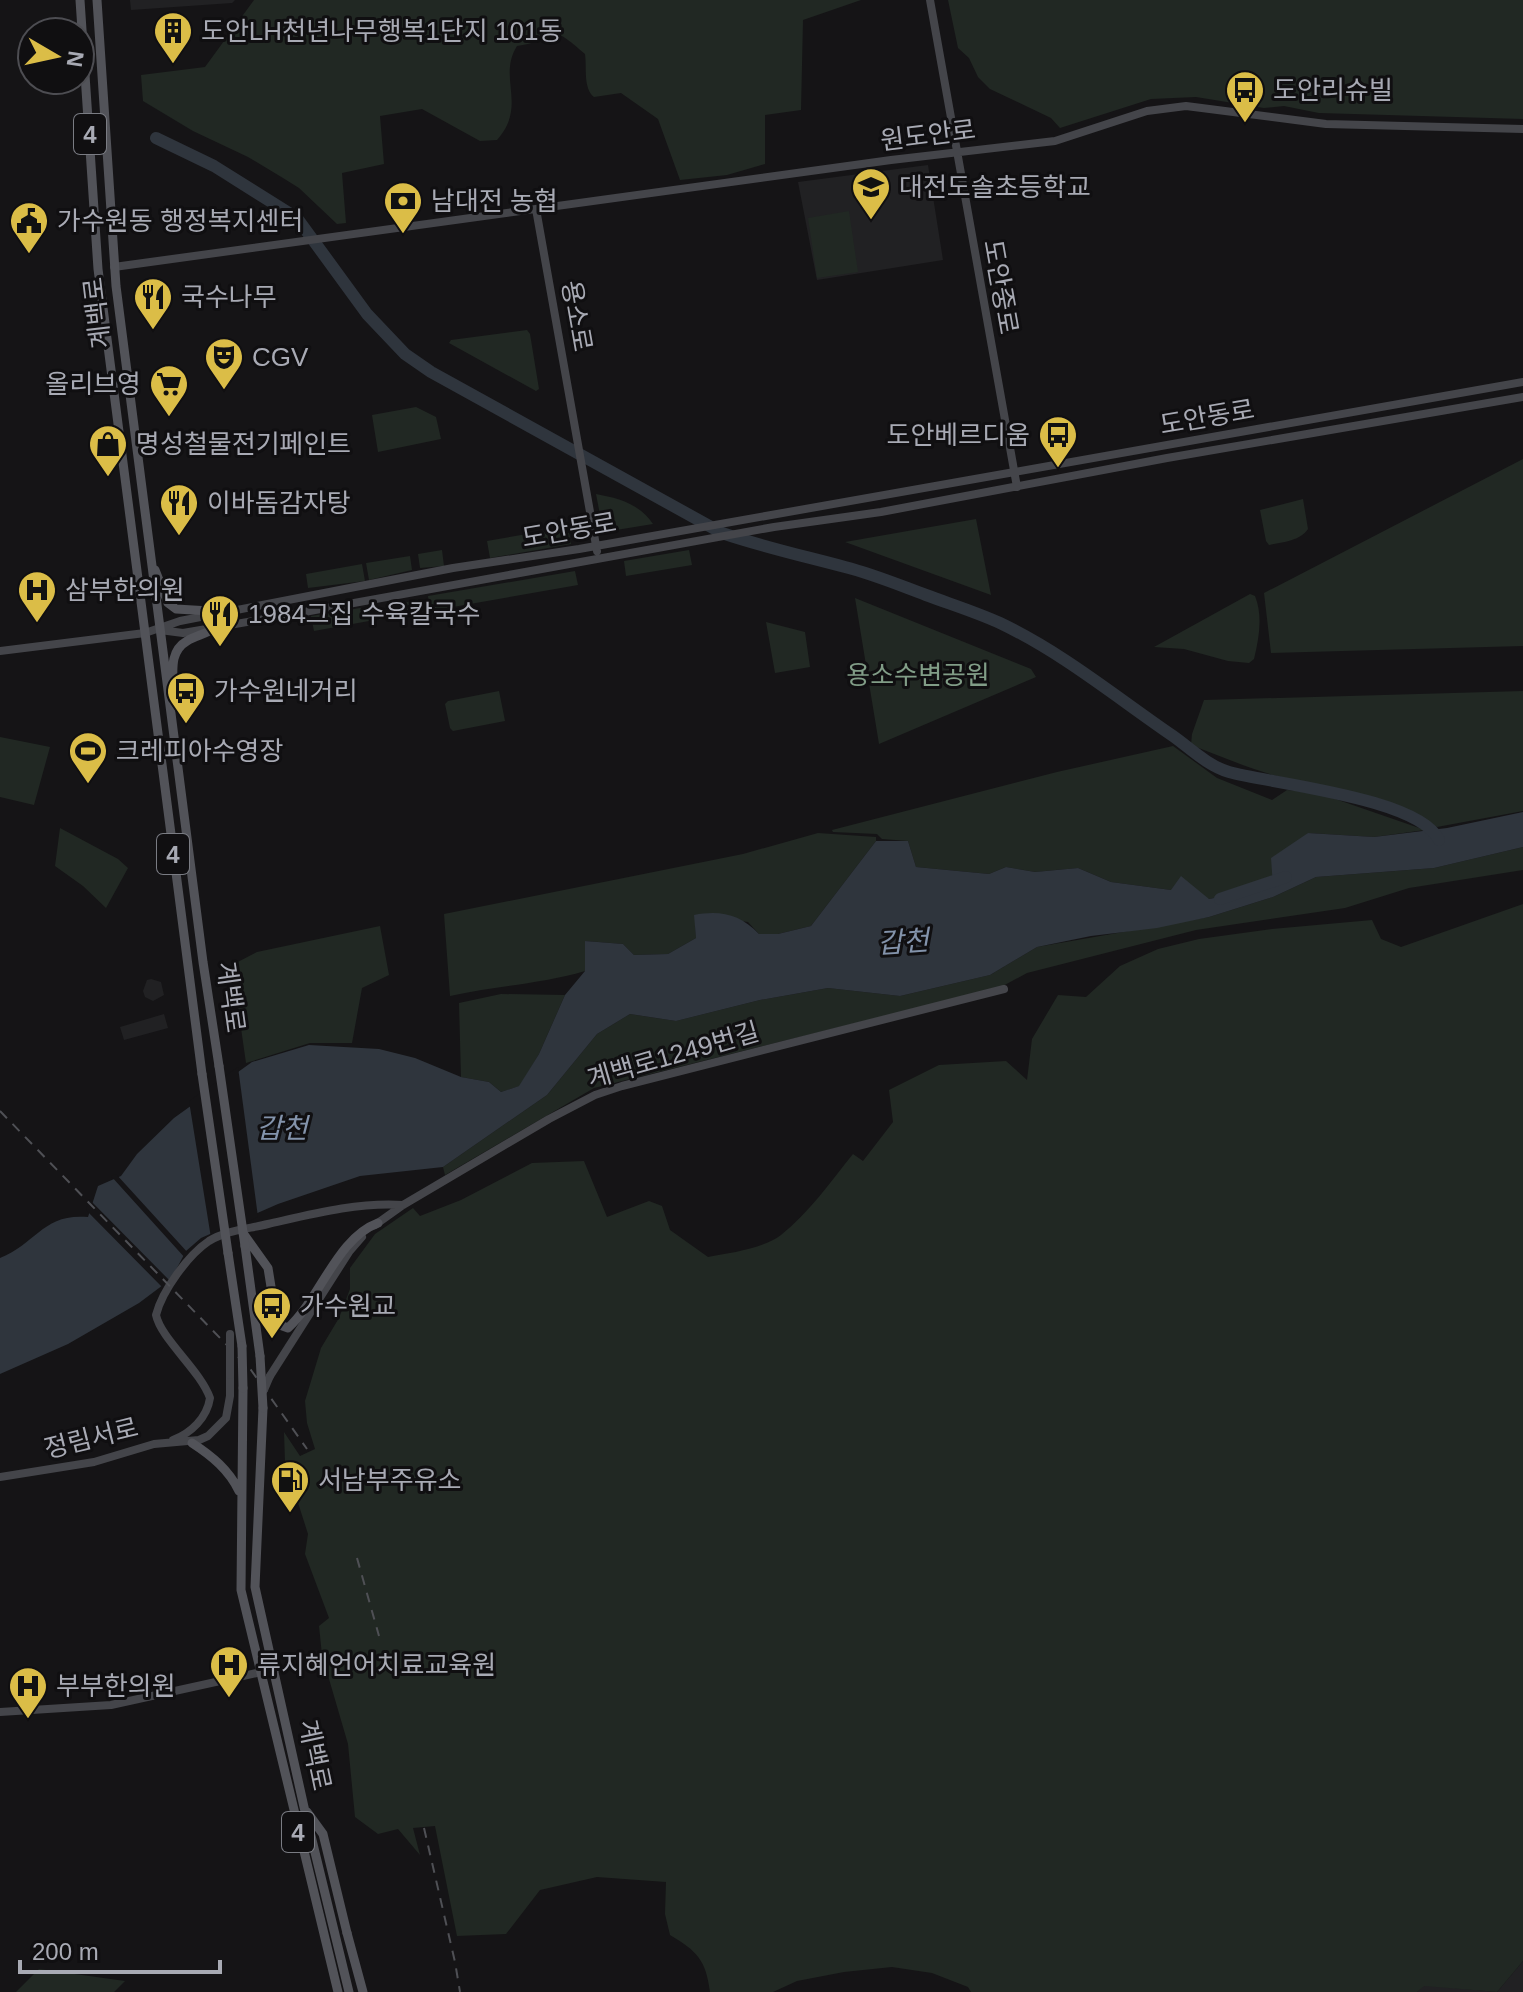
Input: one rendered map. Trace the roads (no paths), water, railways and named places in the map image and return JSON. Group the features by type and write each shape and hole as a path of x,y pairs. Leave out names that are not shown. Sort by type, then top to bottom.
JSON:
{"main road":[{"name":"계백로","path":"80,0 98,269 202,1074 242,1346 241,1590 345,1991"},
{"name":"계백로","path":"97,0 114,267 203,962 243,1232 248,1244 264,1390 255,1587 345,1991"},
{"path":"151,564 164,594 173,606 185,610 227,612"},
{"path":"172,710 175,686 173,664 178,648 216,627"},
{"path":"248,1244 268,1268 277,1324 288,1328 309,1305 348,1246 365,1228 378,1223"},
{"path":"192,1443 220,1464 241,1495"},
{"path":"304,1807 323,1834 364,1992"},
{"path":"345,1991 368,1988 364,1992"}],"street":[{"name":"도안중로","path":"930,0 1017,487"},
{"name":"원도안로","path":"114,267 1055,141 1147,111 1186,106 1326,124 1523,129"},
{"name":"용소로","path":"536,209 596,546"},
{"name":"도안동로","path":"160,630 173,622 453,568 596,546 1523,382"},
{"name":"도안동로","path":"160,630 183,633 1523,397"},
{"path":"596,546 598,559"},
{"path":"0,651 160,630"},
{"name":"계백로1249번길","path":"264,1390 349,1252 378,1223 403,1205 595,1095 1004,989"},
{"path":"173,1440 202,1419 210,1398 181,1352 158,1324 156,1315 183,1263 226,1233 311,1213 383,1204 403,1205"},
{"path":"192,1443 208,1436 226,1418 230,1396 230,1334 238,1318"},
{"name":"정림서로","path":"0,1477 94,1462 173,1440 192,1443"},
{"path":"0,1712 111,1705 275,1669"}],"water":[{"name":"갑천","path":"1523,812 1523,847 1434,868 1316,877 1273,897 1209,917 1037,947 990,975 900,996 828,988 760,1000 676,1021 630,1014 597,1034 547,1095 443,1167 360,1176 278,1204 201,1238 186,1251 171,1279 139,1303 68,1344 0,1374 0,1258 50,1224 73,1217 88,1217 98,1186 121,1176 137,1154 174,1118 252,1062 309,1045 379,1049 415,1058 461,1077 489,1082 501,1092 519,1086 539,1054 565,995 585,971 585,941 623,944 634,955 668,954 696,938 694,915 703,914 729,915 759,934 778,934 811,926 876,841 908,841 916,867 989,874 1006,867 1035,872 1078,868 1111,882 1171,890 1181,876 1209,899 1273,886 1271,858 1308,833 1374,837 1447,828"}],"waterway":[{"path":"156,138 214,166 297,218 367,314 405,354 431,372 722,533 866,573 991,619 1067,662 1214,766 1250,777 1375,803 1404,813 1426,826 1439,840"},
{"name":"갑천","path":"1220,899 1286,877"}],"railway":[{"path":"0,1111 251,1370 307,1449"},
{"path":"357,1558 379,1636"},
{"path":"424,1828 460,1992"}],"place":[{"name":"도안LH천년나무행복1단지 101동","path":"173,65"},
{"name":"도안리슈빌","path":"1245,124"},
{"name":"대전도솔초등학교","path":"871,221"},
{"name":"남대전 농협","path":"403,235"},
{"name":"가수원동 행정복지센터","path":"29,255"},
{"name":"국수나무","path":"153,331"},
{"name":"CGV","path":"224,391"},
{"name":"올리브영","path":"169,418"},
{"name":"도안베르디움","path":"1058,469"},
{"name":"명성철물전기페인트","path":"108,478"},
{"name":"이바돔감자탕","path":"179,537"},
{"name":"삼부한의원","path":"37,624"},
{"name":"1984그집 수육칼국수","path":"220,648"},
{"name":"가수원네거리","path":"186,725"},
{"name":"크레피아수영장","path":"88,785"},
{"name":"가수원교","path":"272,1340"},
{"name":"서남부주유소","path":"290,1514"},
{"name":"류지혜언어치료교육원","path":"229,1699"},
{"name":"부부한의원","path":"28,1720"}],"park label":[{"name":"용소수변공원","path":"918,675"}]}
